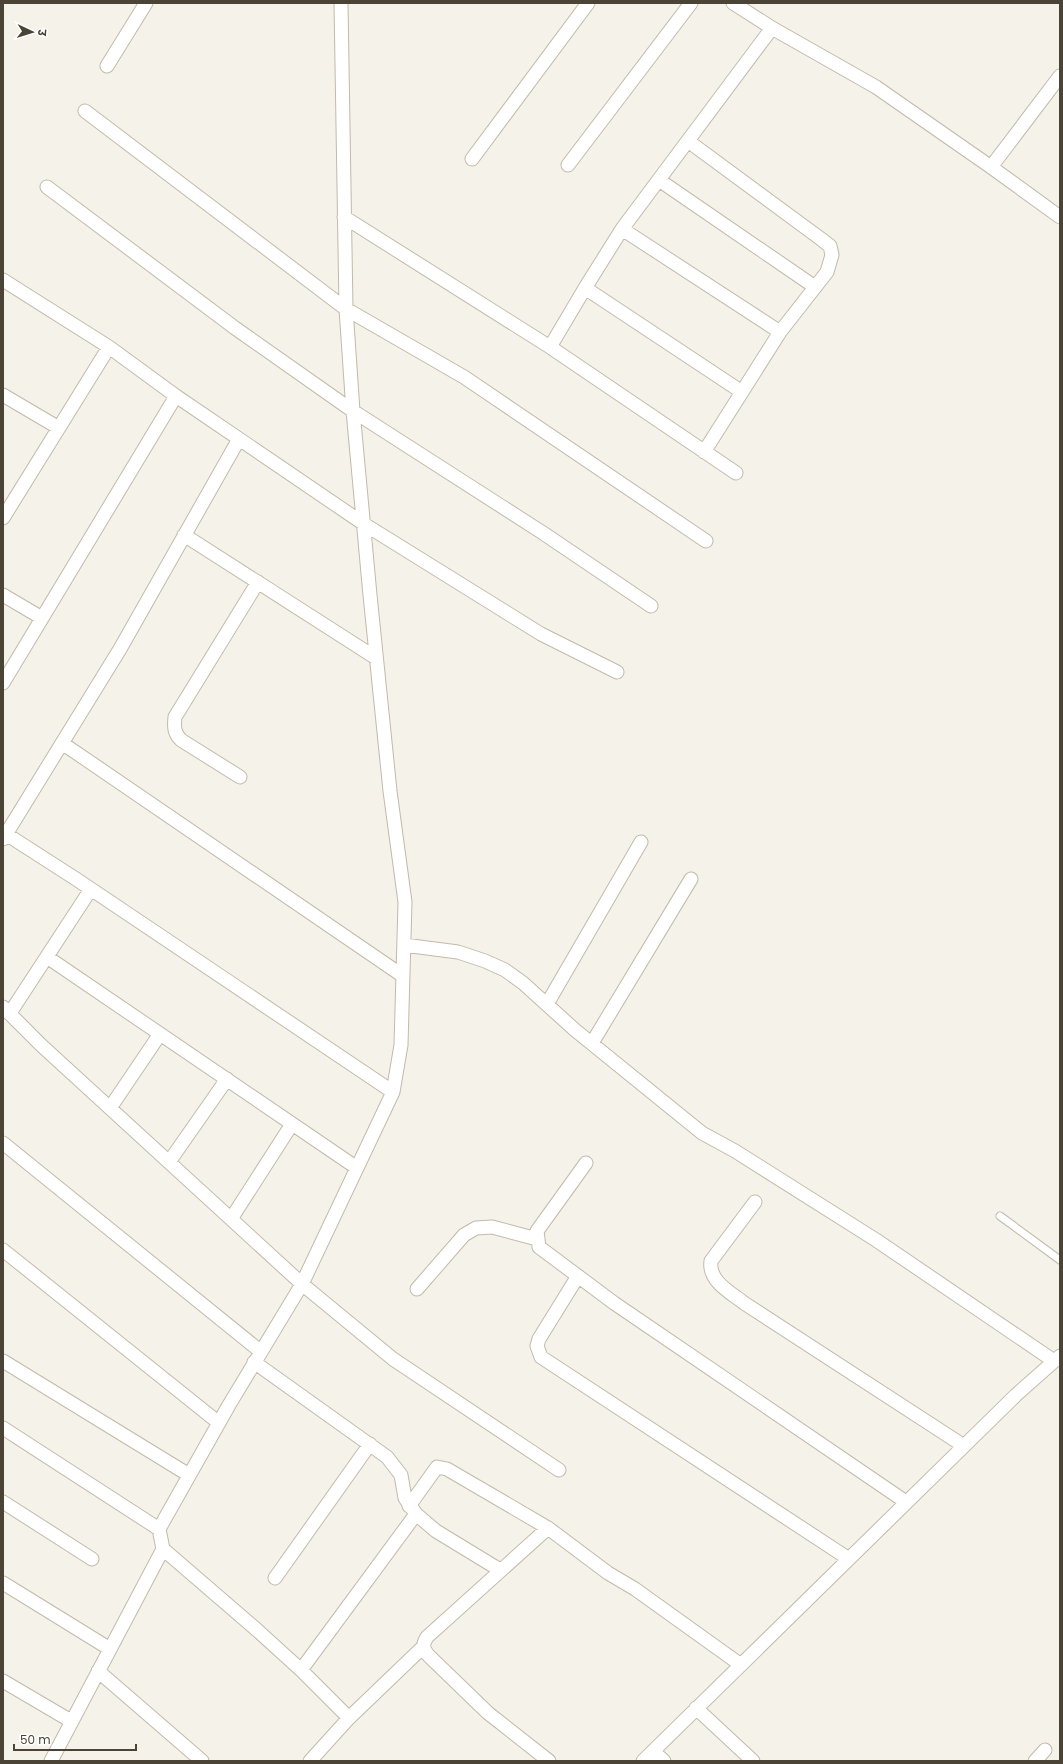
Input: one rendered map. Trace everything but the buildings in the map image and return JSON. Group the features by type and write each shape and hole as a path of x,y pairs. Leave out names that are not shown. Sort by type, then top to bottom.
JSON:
{"street":[{"path":"107,66 146,3"},
{"path":"51,1761 163,1550 159,1529 257,1356 302,1284 393,1092 401,1044 405,902 390,791 376,658 353,411 346,309 341,3"},
{"path":"472,159 588,3"},
{"path":"568,165 691,3"},
{"path":"733,3 772,28 876,87 992,167 1060,217"},
{"path":"550,347 622,229 772,28"},
{"path":"992,167 1060,76"},
{"path":"85,111 346,309 464,377 706,541"},
{"path":"688,141 830,246 832,255 828,272 780,332 704,452"},
{"path":"659,180 815,287"},
{"path":"47,187 235,328 353,411 543,533 651,606"},
{"path":"344,216 550,347 704,452 736,472"},
{"path":"622,229 780,332"},
{"path":"3,280 110,347 176,396 364,524 541,634 617,672"},
{"path":"585,288 742,392"},
{"path":"3,518 7,504 59,428 110,347"},
{"path":"3,395 59,428"},
{"path":"3,683 176,396"},
{"path":"239,439 120,649 4,837 91,889 393,1092"},
{"path":"184,535 376,658"},
{"path":"240,777 181,740 177,735 174,724 175,717 258,582"},
{"path":"3,595 42,618"},
{"path":"62,743 403,976"},
{"path":"547,1004 641,842"},
{"path":"592,1043 691,879"},
{"path":"91,889 47,957 6,1010 41,1045 302,1284 393,1359 559,1470"},
{"path":"404,945 458,952 486,961 505,970 523,983 592,1043 702,1133 736,1151 876,1240 1057,1359 1016,1395 643,1761"},
{"path":"47,957 357,1168"},
{"path":"110,1108 160,1034"},
{"path":"169,1162 227,1080"},
{"path":"231,1219 292,1124"},
{"path":"3,1143 257,1356 387,1457 401,1475 405,1498 412,1510 436,1531 500,1570"},
{"path":"586,1162 537,1231 539,1247 614,1303 906,1502"},
{"path":"755,1202 710,1260 709,1269 714,1279 744,1303 964,1446"},
{"path":"417,1289 464,1235 476,1228 492,1227 537,1239"},
{"path":"3,1250 219,1423"},
{"path":"578,1276 539,1338 537,1346 541,1357 849,1559"},
{"path":"3,1361 189,1475"},
{"path":"3,1428 159,1529"},
{"path":"275,1578 370,1444"},
{"path":"301,1670 412,1510 437,1467 447,1469 548,1528 608,1573 635,1589 741,1665"},
{"path":"3,1502 92,1558"},
{"path":"548,1528 426,1637 423,1642 423,1647 428,1655 488,1713 549,1761"},
{"path":"163,1550 258,1630 349,1718"},
{"path":"3,1583 110,1649"},
{"path":"310,1761 349,1718 423,1647"},
{"path":"98,1671 202,1761"},
{"path":"3,1681 71,1721"},
{"path":"696,1708 753,1761"},
{"path":"1034,1761 1045,1750"},
{"path":"653,1751 664,1761"}],"lane":[{"path":"1000,1216 1060,1260"}]}
